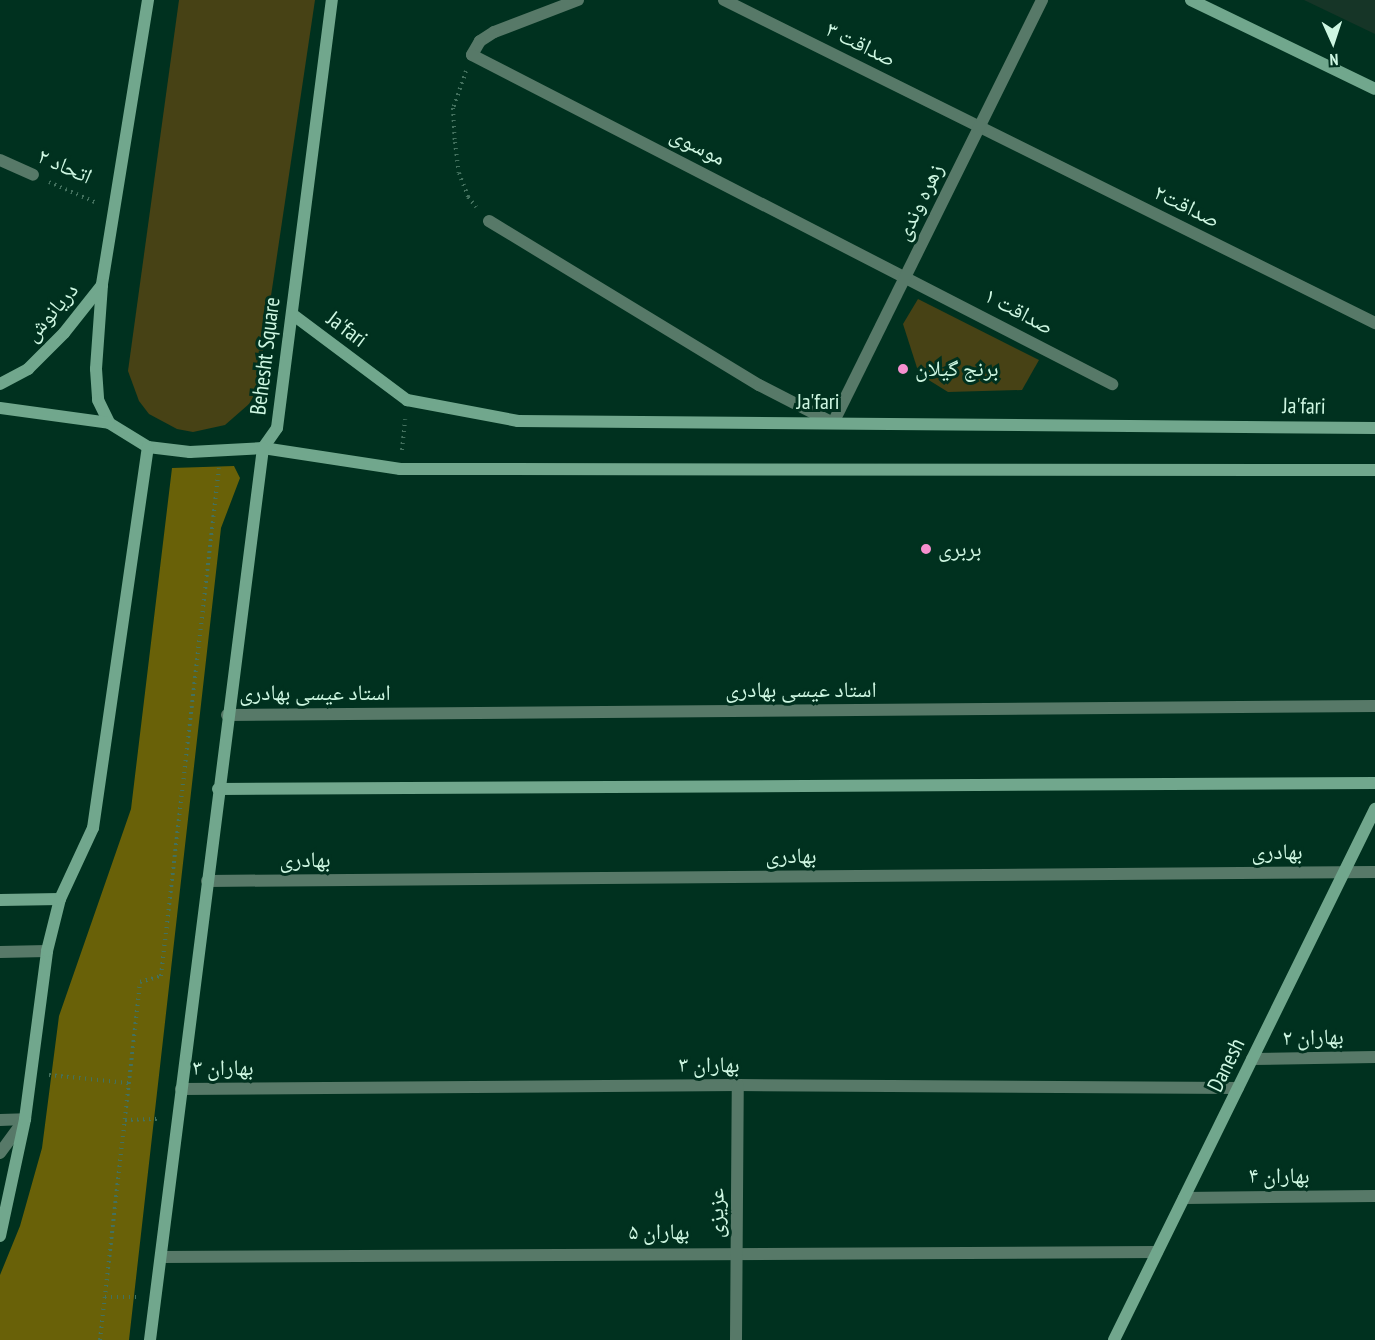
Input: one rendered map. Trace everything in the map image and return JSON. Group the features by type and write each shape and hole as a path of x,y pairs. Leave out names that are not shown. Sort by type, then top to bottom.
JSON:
{"street":[{"name":"Behesht Square","path":"109,423 148,447 220,452 263,448 277,428 332,0"},
{"path":"472,55 480,41 494,32 578,0"},
{"name":"صداقت ۳","path":"724,0 980,126"},
{"name":"زهره وندی","path":"833,423 1042,0"},
{"path":"1191,0 1375,89"},
{"path":"109,423 99,400 96,369 102,285 144,3"},
{"name":"موسوی","path":"472,55 906,275"},
{"name":"صداقت۲","path":"980,126 1375,322"},
{"name":"اتحاد ۲","path":"0,160 33,175"},
{"path":"489,221 759,385 833,423"},
{"name":"صداقت ۱","path":"906,275 1112,384"},
{"name":"دریانوش","path":"0,384 28,369 64,333 102,285"},
{"name":"Ja'fari","path":"292,314 407,400 518,421 1375,428"},
{"path":"0,408 109,423"},
{"path":"0,1236 25,1119 47,951 60,899 93,828 148,447"},
{"path":"150,1340 227,715 263,448 400,469 1375,470"},
{"name":"استاد عیسی بهادری","path":"227,715 1375,706"},
{"path":"218,789 1375,783"},
{"name":"Danesh","path":"1114,1340 1375,809"},
{"name":"بهادری","path":"207,881 1375,872"},
{"path":"0,900 60,899"},
{"path":"0,952 47,951"},
{"name":"بهاران ۲","path":"1252,1059 1375,1057"},
{"name":"بهاران ۳","path":"181,1089 738,1085 1238,1088"},
{"name":"عزیزی","path":"736,1340 738,1085"},
{"path":"0,1120 25,1119"},
{"path":"0,1153 25,1119"},
{"name":"بهاران ۴","path":"1184,1198 1375,1196"},
{"name":"بهاران ۵","path":"161,1257 1157,1251"}],"path":[{"path":"472,55 453,108 454,142 468,197 489,221"},
{"name":"اتحاد ۲","path":"33,175 114,211"},
{"path":"402,448 404,424"},
{"path":"100,1340 140,982 161,976 220,452"},
{"path":"30,1073 129,1083"},
{"path":"125,1120 177,1119"},
{"path":"105,1297 156,1298"}],"shaded area":[{"path":"179,0 315,0 257,390 249,404 225,425 193,432 177,429 149,414 139,401 128,371"},
{"path":"1304,0 1375,0 1375,34"},
{"path":"918,299 1039,360 1022,390 948,392 919,374 903,324"},
{"path":"234,466 240,478 221,528 129,1340 0,1340 0,1275 20,1226 42,1148 59,1016 131,809 172,468"}],"place":[{"name":"برنج گیلان","path":"903,369"},
{"name":"بربری","path":"926,549"}]}
